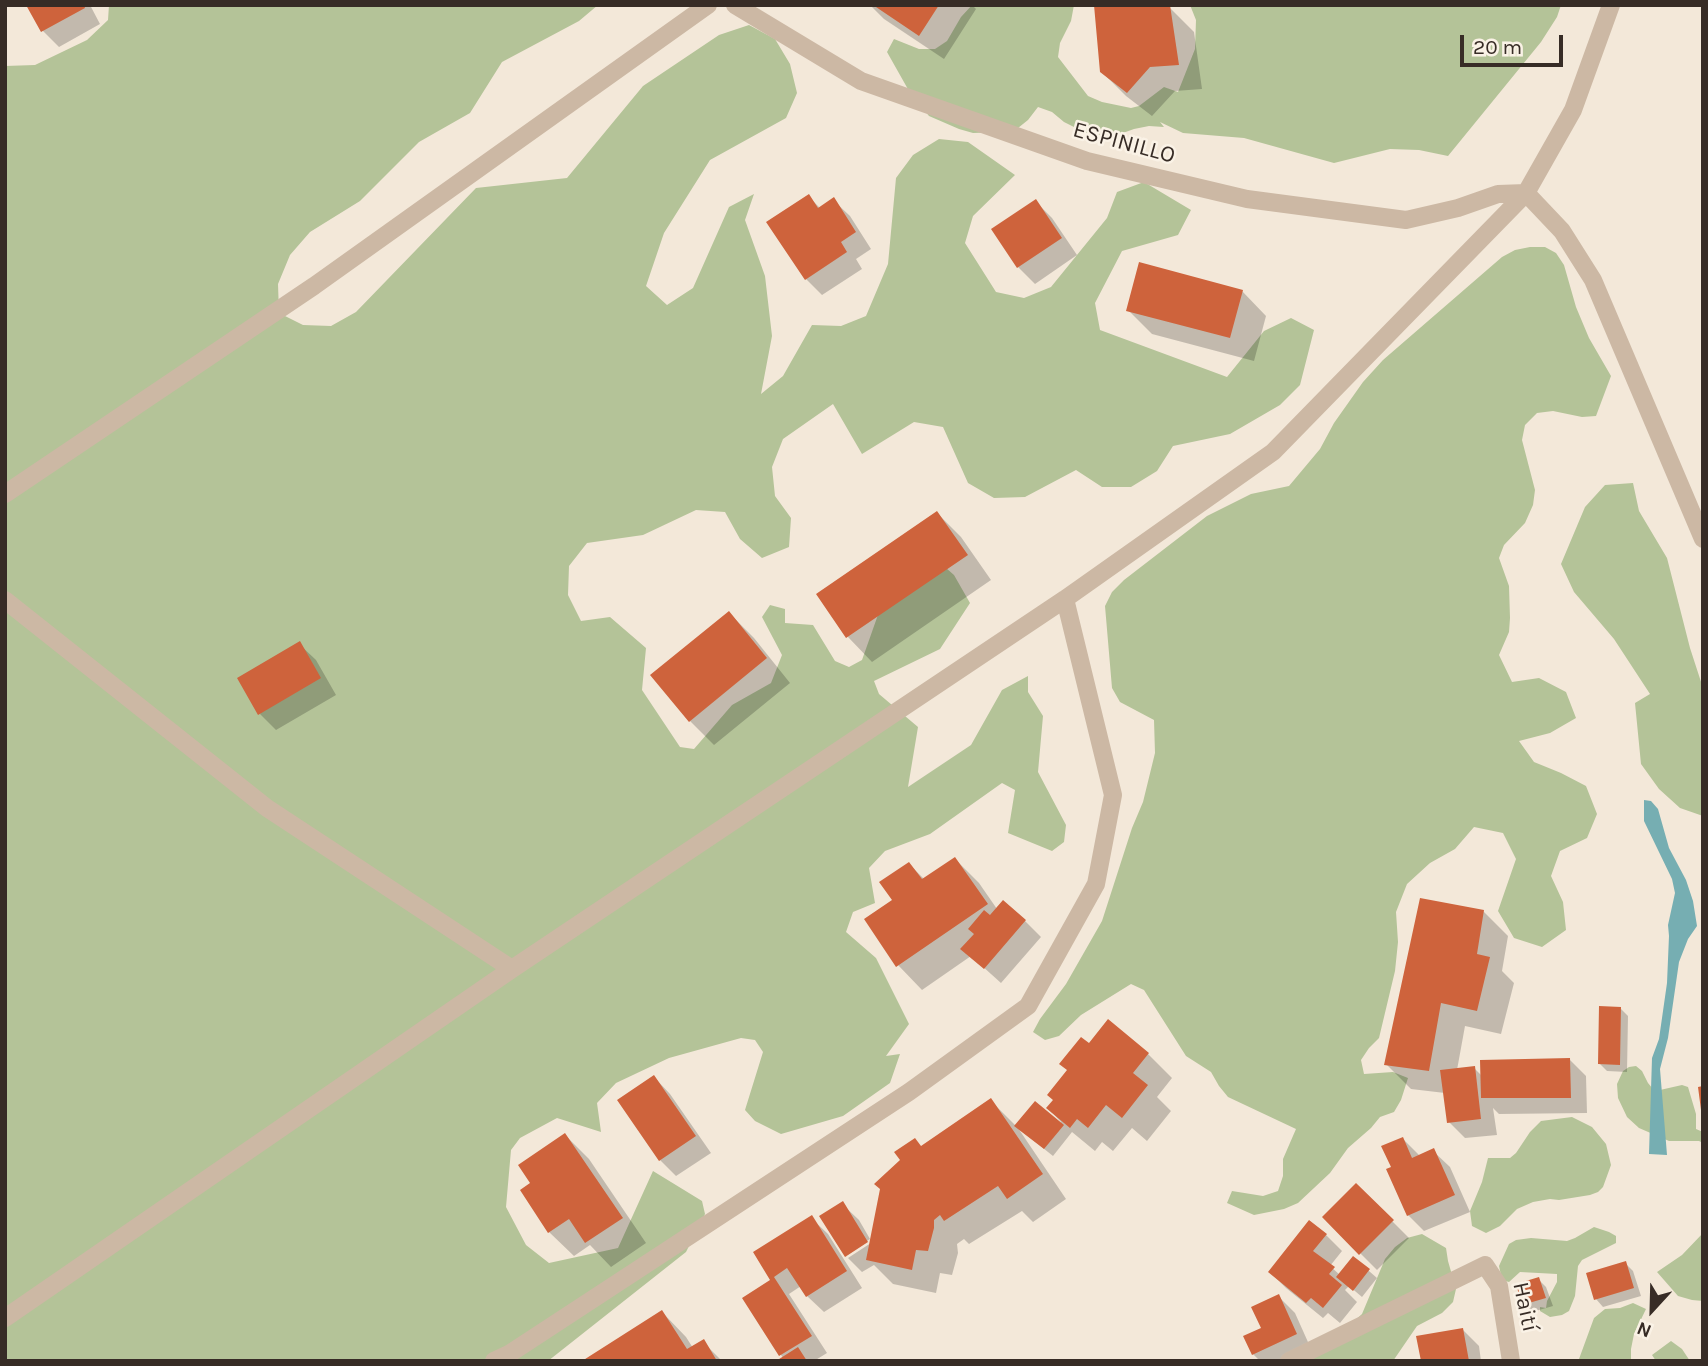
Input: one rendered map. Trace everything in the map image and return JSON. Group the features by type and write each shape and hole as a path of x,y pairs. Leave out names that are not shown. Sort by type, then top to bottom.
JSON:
{"street":[{"path":"5,494 314,286 708,5"},
{"name":"ESPINILLO","path":"735,5 861,81 1087,161 1247,200 1406,220 1458,208 1498,194 1526,193"},
{"path":"5,1318 512,969 1065,599 1273,452 1526,193 1573,110 1611,5"},
{"path":"1526,193 1562,231 1593,280 1703,539"},
{"path":"494,1361 509,1354 909,1092 1028,1006 1096,884 1113,795 1065,599"},
{"path":"5,600 267,808 512,969"},
{"name":"Haití","path":"1289,1361 1485,1265 1499,1286 1511,1361"}],"green space":[{"path":"109,5 598,5 579,21 502,62 470,113 419,142 360,201 310,232 290,255 278,284 279,313 303,325 331,326 356,312 476,188 567,178 643,86 719,35 749,25 775,39 790,64 797,93 786,118 710,160 664,233 646,286 667,305 693,288 729,207 754,194 745,220 765,276 772,336 761,394 783,376 812,325 841,326 866,316 888,264 896,178 913,155 939,139 968,142 1015,175 973,216 965,243 996,292 1024,298 1051,287 1107,218 1117,192 1144,182 1191,210 1178,235 1122,251 1095,303 1100,330 1227,377 1264,331 1291,318 1314,330 1300,385 1280,405 1230,434 1173,446 1157,471 1131,487 1102,487 1076,470 1025,497 994,498 968,483 943,427 914,422 862,454 833,404 783,439 772,467 775,496 791,518 789,547 762,558 740,539 725,512 696,510 643,535 587,543 569,566 568,595 581,621 610,617 646,648 642,690 680,747 694,749 732,705 771,683 782,655 762,617 770,605 785,609 785,623 813,625 835,661 849,667 862,660 897,561 921,546 954,575 970,603 940,649 874,681 879,694 918,727 908,787 971,745 1002,690 1028,676 1028,692 1043,716 1038,772 1066,825 1064,842 1052,851 1008,833 1015,790 1002,783 930,834 885,851 869,868 875,903 853,912 846,932 876,958 909,1024 886,1056 900,1054 890,1083 843,1116 781,1134 755,1121 745,1110 763,1052 755,1040 741,1038 669,1058 616,1083 597,1103 601,1132 557,1118 520,1138 511,1150 506,1207 526,1245 549,1263 618,1248 653,1171 702,1201 705,1214 686,1252 548,1361 5,1361 5,66 35,65 87,40 108,20"},
{"path":"972,5 1074,5 1071,21 1060,43 1058,57 1088,96 1131,108 1139,106 1164,87 1178,92 1195,49 1196,20 1190,5 1561,5 1557,17 1541,42 1448,156 1419,150 1390,149 1334,163 1244,138 1183,133 1160,122 1164,127 1149,126 1120,134 1090,135 1064,122 1052,112 1038,107 1018,128 1004,132 973,133 929,116 909,91 887,52 894,39 919,49 935,49 947,41 961,17"},
{"path":"1545,247 1556,253 1564,265 1576,307 1589,338 1611,376 1596,416 1582,417 1553,411 1537,413 1525,425 1522,440 1535,490 1533,505 1525,523 1504,545 1499,558 1509,586 1510,618 1509,632 1499,655 1512,682 1539,678 1566,692 1576,718 1550,733 1519,741 1534,762 1586,786 1597,814 1587,838 1560,851 1551,876 1563,902 1566,930 1542,947 1514,938 1498,911 1516,859 1503,833 1474,827 1455,849 1430,863 1407,884 1396,912 1398,942 1395,971 1379,1038 1361,1060 1364,1074 1393,1072 1408,1078 1401,1100 1394,1112 1380,1117 1348,1148 1330,1173 1298,1203 1284,1209 1254,1215 1227,1203 1232,1191 1263,1196 1278,1191 1283,1176 1283,1159 1296,1129 1228,1097 1211,1072 1186,1056 1144,990 1131,984 1081,1015 1059,1036 1045,1040 1033,1032 1066,984 1102,921 1143,802 1155,753 1154,720 1120,702 1112,688 1105,606 1112,592 1124,580 1207,516 1251,494 1289,486 1320,449 1334,423 1363,382 1383,360 1502,257 1515,250"},
{"path":"1633,483 1639,511 1667,558 1703,688 1703,816 1680,808 1659,789 1641,764 1635,703 1650,694 1614,639 1574,592 1561,564 1585,507 1605,485"},
{"path":"1636,1066 1653,1089 1682,1085 1688,1087 1696,1114 1696,1129 1703,1132 1703,1143 1669,1141 1639,1128 1627,1117 1618,1098 1617,1084 1623,1071"},
{"path":"1572,1117 1592,1127 1606,1144 1611,1165 1603,1187 1590,1195 1533,1202 1517,1209 1500,1226 1486,1233 1472,1226 1470,1211 1488,1158 1510,1158 1541,1121"},
{"path":"1594,1227 1616,1236 1616,1243 1582,1260 1578,1266 1575,1296 1569,1311 1550,1317 1540,1311 1540,1307 1546,1308 1557,1282 1557,1274 1520,1272 1509,1282 1502,1280 1499,1266 1509,1244 1531,1238 1567,1241"},
{"path":"1703,1233 1703,1301 1678,1296 1657,1272 1682,1255"},
{"path":"1422,1234 1446,1248 1456,1289 1453,1302 1442,1313 1417,1326 1393,1361 1286,1361 1341,1333 1362,1314 1385,1259 1407,1238"},
{"path":"1633,1303 1646,1309 1634,1334 1631,1361 1574,1361 1579,1359 1594,1318 1605,1309 1620,1308"},
{"path":"1671,1341 1682,1349 1690,1361 1656,1361 1652,1355"}],"water":[{"path":"1644,800 1651,801 1658,809 1669,848 1686,880 1693,901 1697,926 1688,939 1679,962 1668,1038 1660,1069 1667,1155 1649,1154 1652,1058 1659,1039 1667,983 1668,925 1675,893 1672,879 1644,821"}],"building":[{"path":"26,5 84,5 85,8 41,32"},
{"path":"873,5 939,5 919,36"},
{"path":"1094,5 1170,5 1179,65 1150,67 1127,93 1100,72"},
{"path":"809,194 818,208 834,197 856,232 841,242 847,252 805,280 766,222"},
{"path":"1036,199 1062,238 1017,268 991,229"},
{"path":"1139,262 1243,290 1230,338 1126,311"},
{"path":"937,511 968,555 846,638 816,594"},
{"path":"729,611 767,658 689,722 650,675"},
{"path":"300,641 321,678 258,715 237,678"},
{"path":"955,857 988,904 896,967 864,919 892,900 879,882 909,862 922,879"},
{"path":"1420,898 1484,910 1477,954 1490,957 1477,1011 1441,1003 1429,1071 1384,1065"},
{"path":"1003,900 1026,920 984,969 960,949 974,934 968,929 984,910 990,915"},
{"path":"1599,1006 1621,1007 1620,1065 1598,1064"},
{"path":"1108,1019 1149,1053 1133,1073 1148,1085 1122,1118 1106,1105 1088,1128 1077,1119 1070,1128 1046,1108 1053,1100 1047,1095 1067,1070 1059,1064 1081,1037 1089,1043"},
{"path":"1570,1058 1571,1098 1481,1098 1480,1060"},
{"path":"1475,1066 1481,1119 1447,1123 1440,1070"},
{"path":"654,1075 696,1136 659,1161 617,1100"},
{"path":"1703,1086 1703,1110 1701,1110 1698,1087"},
{"path":"991,1098 1043,1174 1007,1199 998,1186 944,1221 940,1215 934,1220 928,1251 916,1250 912,1270 866,1260 880,1189 874,1184 900,1160 894,1152 915,1138 921,1146"},
{"path":"1035,1101 1064,1125 1044,1149 1014,1126"},
{"path":"565,1133 623,1218 585,1243 569,1219 548,1233 520,1190 530,1183 518,1165"},
{"path":"1403,1137 1412,1158 1434,1148 1455,1195 1407,1216 1386,1169 1391,1167 1381,1146"},
{"path":"1356,1183 1394,1220 1359,1255 1322,1217"},
{"path":"843,1201 868,1242 845,1257 819,1216"},
{"path":"812,1215 847,1271 806,1297 787,1268 774,1277 812,1336 779,1356 742,1298 770,1280 753,1252"},
{"path":"1309,1220 1327,1234 1313,1251 1335,1267 1329,1274 1342,1285 1323,1308 1311,1298 1306,1303 1268,1272"},
{"path":"1353,1256 1370,1269 1353,1291 1336,1277"},
{"path":"1626,1261 1634,1288 1594,1300 1586,1273"},
{"path":"1539,1277 1546,1298 1522,1305 1516,1284"},
{"path":"1279,1294 1297,1334 1252,1355 1243,1336 1261,1328 1251,1307"},
{"path":"662,1310 687,1349 704,1339 717,1361 582,1361"},
{"path":"1463,1328 1469,1361 1421,1361 1416,1336"},
{"path":"798,1347 807,1361 776,1361"}]}
